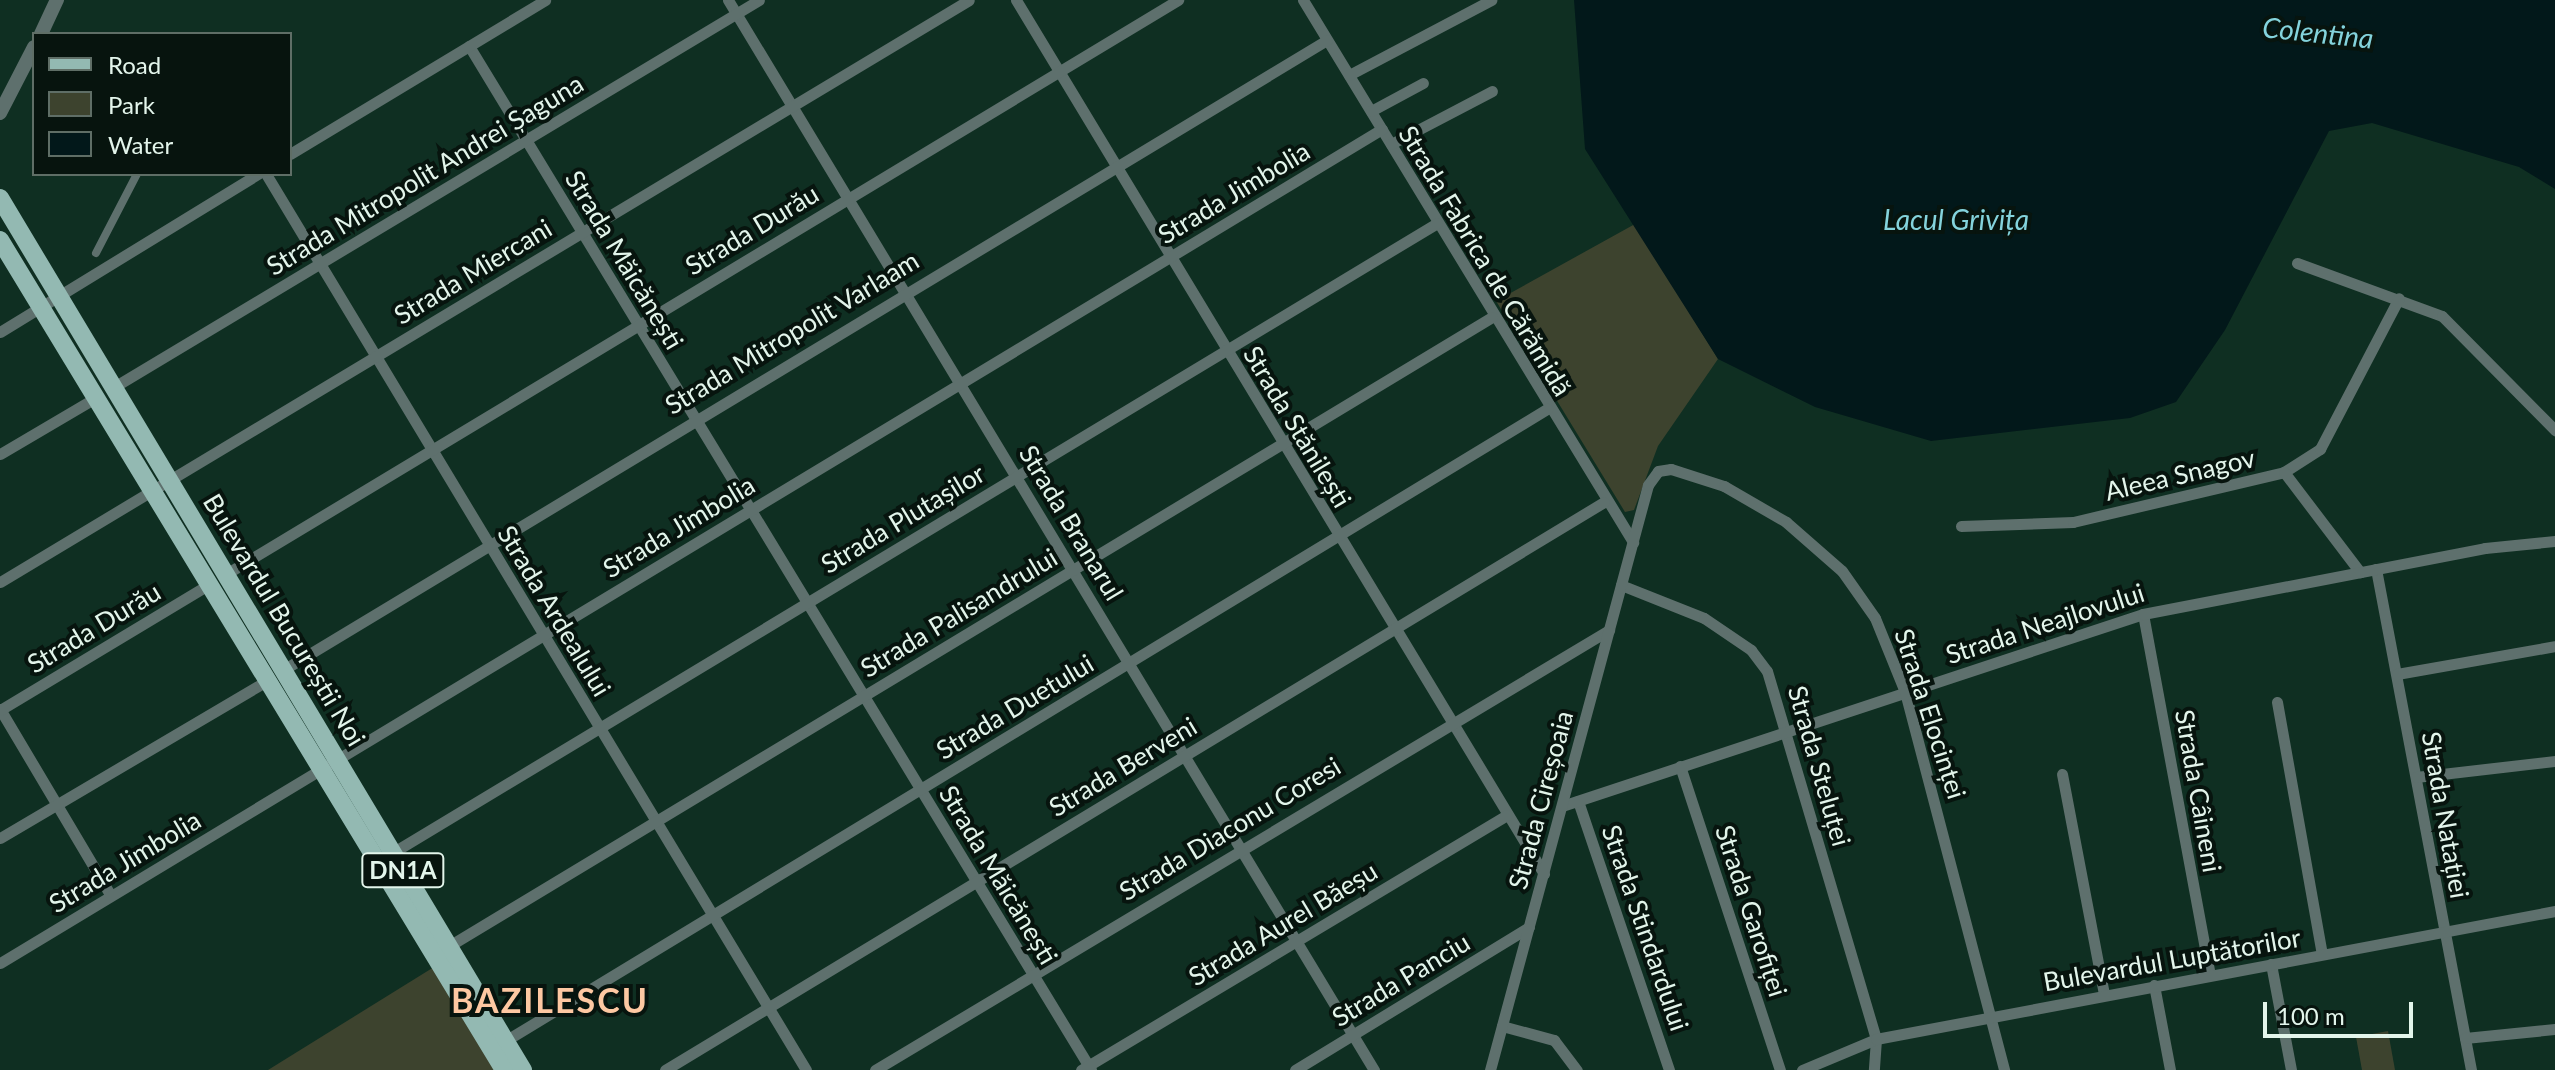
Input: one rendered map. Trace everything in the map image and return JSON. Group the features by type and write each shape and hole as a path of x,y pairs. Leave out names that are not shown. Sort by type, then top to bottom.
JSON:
{"main road":[{"name":"Bulevardul Bucureștii Noi","path":"0,198 169,480 218,579 330,764 504,1070"},
{"name":"Bulevardul Bucureștii Noi","path":"0,240 149,490 218,579"},
{"name":"Bulevardul Bucureștii Noi","path":"330,764 392,853 523,1070"}],"street":[{"path":"42,32 57,0"},
{"path":"292,153 545,0"},
{"name":"Strada Branarul","path":"728,0 962,382 1374,1070"},
{"name":"Strada Mitropolit Andrei Șaguna","path":"114,387 759,0"},
{"name":"Strada Miercani","path":"0,582 969,0"},
{"name":"Strada Stănilești","path":"1016,0 1449,722 1544,874"},
{"name":"Strada Durău","path":"0,709 1178,0"},
{"path":"1349,75 1491,0"},
{"name":"Strada Fabrica de Cărămidă","path":"1306,1 1547,409 1604,502 1633,542"},
{"name":"Strada Mitropolit Varlaam","path":"0,838 276,675 487,543 1113,165 1327,40"},
{"name":"Strada Măicănești","path":"469,46 1033,973 1087,1069"},
{"path":"0,113 32,51"},
{"path":"1371,111 1423,83"},
{"path":"1391,144 1492,91"},
{"name":"Strada Jimbolia","path":"0,963 1382,129"},
{"path":"96,253 136,176"},
{"path":"0,332 255,176"},
{"name":"Strada Ardealului","path":"267,176 806,1070"},
{"name":"Strada Plutașilor","path":"392,853 1437,223"},
{"path":"2297,263 2442,316 2555,430"},
{"path":"2284,472 2320,449 2399,298"},
{"name":"Strada Palisandrului","path":"449,946 1492,317"},
{"path":"0,454 95,398"},
{"name":"Strada Duetului","path":"505,1041 1547,409"},
{"name":"Strada Elocinței","path":"1633,542 1658,471 1703,476 1744,497 1842,571 1875,618 1905,692 1993,1015 2004,1070"},
{"name":"Aleea Snagov","path":"1961,526 2073,522 2284,472 2360,572"},
{"name":"Strada Berveni","path":"665,1070 1604,502"},
{"name":"Strada Neajlovului","path":"1562,806 2143,614 2376,569 2555,541"},
{"name":"Strada Cireșoaia","path":"1490,1070 1633,542"},
{"name":"Strada Natației","path":"2376,569 2471,1070"},
{"name":"Strada Steluței","path":"1621,585 1704,618 1751,650 1767,671 1876,1039 1874,1070"},
{"name":"Strada Câineni","path":"2143,614 2210,975"},
{"name":"Strada Diaconu Coresi","path":"875,1070 1449,722 1609,630"},
{"path":"2397,674 2555,646"},
{"path":"2277,702 2322,954"},
{"path":"0,709 111,896"},
{"path":"2416,777 2555,761"},
{"name":"Strada Garofiței","path":"1680,766 1780,1070"},
{"path":"2062,774 2104,994"},
{"name":"Strada Stindardului","path":"1578,801 1669,1070"},
{"name":"Strada Aurel Băeșu","path":"1087,1069 1507,815"},
{"name":"Bulevardul Luptătorilor","path":"1802,1070 1876,1039 2555,911"},
{"name":"Strada Panciu","path":"1295,1070 1529,927"},
{"path":"2271,964 2291,1070"},
{"path":"2154,985 2170,1070"},
{"path":"1502,1026 1554,1040 1577,1070"},
{"path":"2465,1038 2555,1029"}],"green space":[{"path":"1635,224 1718,359 1658,446 1634,510 1625,512 1496,301"},
{"path":"434,967 495,1070 268,1070"},
{"path":"2388,1031 2395,1070 2362,1070 2356,1037"}],"water":[{"name":"Lacul Grivița","path":"1574,0 2555,0 2555,189 2519,167 2372,123 2329,131 2225,330 2176,402 2130,418 1931,441 1815,407 1718,359 1585,149"}],"district":[{"name":"BAZILESCU","path":"550,1000"}],"water label":[{"name":"Colentina","path":"2318,32"}]}
